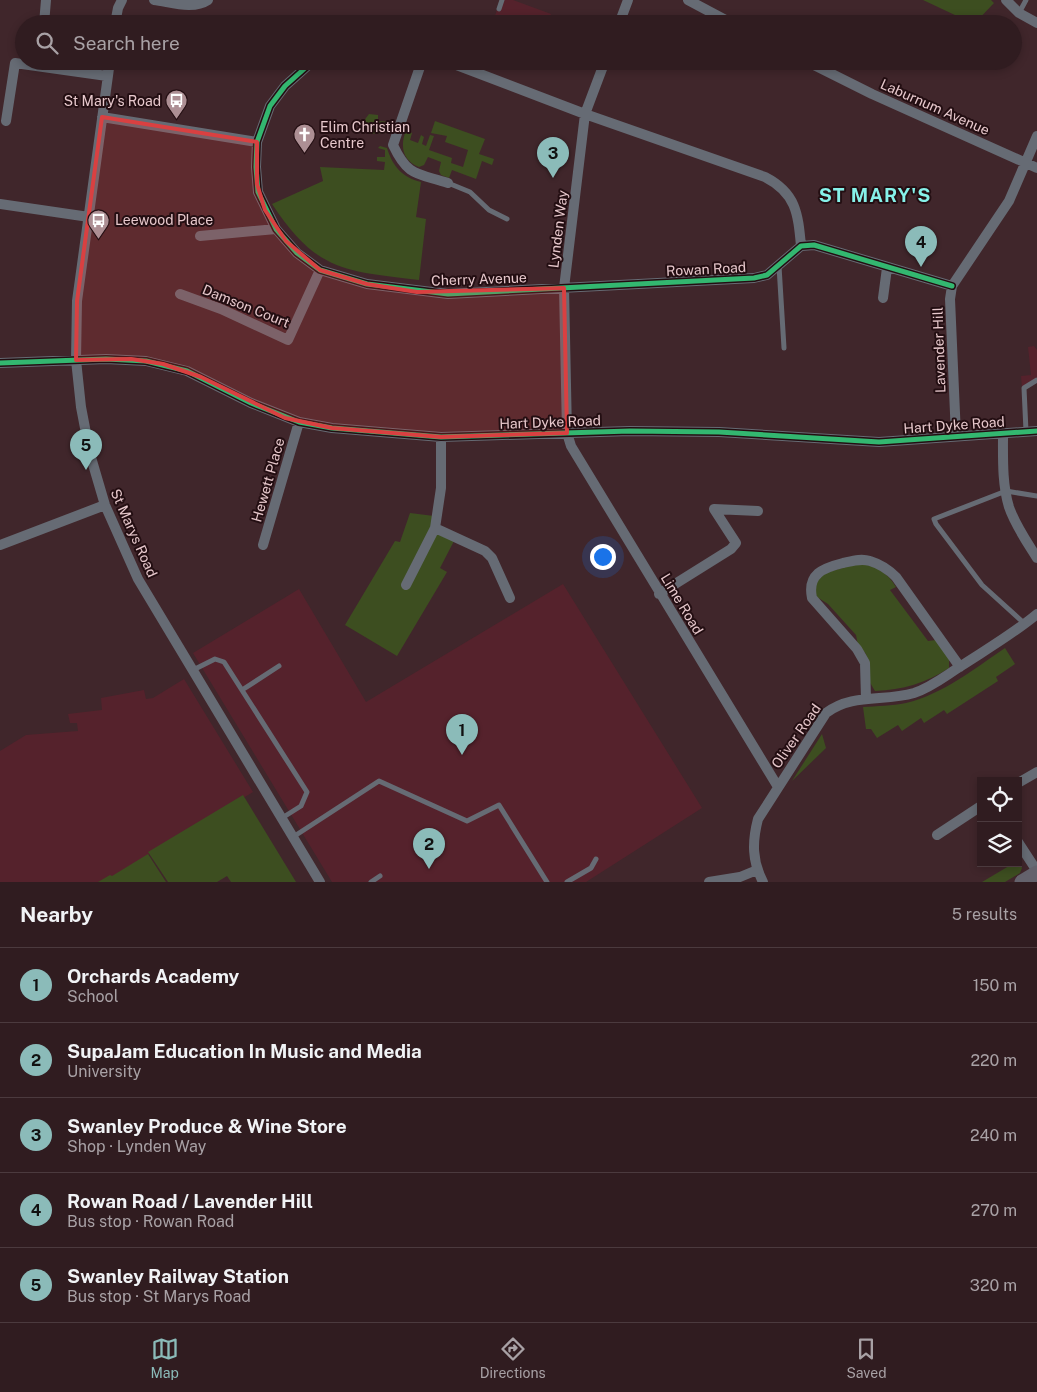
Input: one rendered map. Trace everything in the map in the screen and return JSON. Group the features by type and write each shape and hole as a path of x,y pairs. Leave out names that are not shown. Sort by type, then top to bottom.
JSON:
{"main road":[{"path":"1022,882 1037,872"}],"street":[{"path":"45,15 46,0"},
{"path":"117,15 122,0"},
{"path":"154,0 191,5 202,4 208,0"},
{"path":"622,15 628,0"},
{"path":"688,0 717,15"},
{"path":"1006,0 1019,13 1037,23"},
{"path":"6,121 15,63"},
{"path":"76,70 108,76"},
{"name":"St Marys Road","path":"109,70 77,301 76,360 84,424 105,505 138,579 320,882"},
{"name":"Cherry Avenue","path":"303,70 285,86 270,106 256,142 258,192 276,229 297,253 320,270 367,284 417,292 448,294 564,288"},
{"path":"419,70 393,145 402,164 414,173 448,183"},
{"path":"470,70 585,114 765,177 778,184 794,202 801,246 814,245 952,286 1009,201 1027,164 1037,136"},
{"name":"Lynden Way","path":"567,433 564,288 585,114 602,70"},
{"name":"Laburnum Avenue","path":"824,70 872,94 1037,168"},
{"path":"102,117 256,142"},
{"path":"0,204 89,217"},
{"path":"200,236 276,229"},
{"name":"Rowan Road","path":"564,288 754,278 767,275 801,246"},
{"path":"883,298 888,268"},
{"name":"Damson Court","path":"180,294 221,309 288,340 320,270"},
{"name":"Lavender Hill","path":"952,286 950,299 956,436"},
{"name":"Hart Dyke Road","path":"0,363 131,359 163,364 187,371 264,409 299,422 332,428 441,437 567,433 719,432 879,442 1003,434 1026,430 1037,431"},
{"name":"Hewett Place","path":"263,545 299,422"},
{"name":"Lime Road","path":"567,433 571,446 778,787"},
{"path":"1003,434 1006,491 1010,508 1023,536 1037,558"},
{"path":"406,585 435,528 442,488 441,437"},
{"path":"0,545 105,505"},
{"path":"660,594 731,549 736,543 714,509 758,511"},
{"path":"435,528 485,551 492,558 510,598"},
{"path":"866,698 866,663 857,649 812,598 810,589 812,579 820,570 828,567 857,560 868,560 888,570 896,577 960,667"},
{"name":"Oliver Road","path":"763,882 753,856 754,837 758,819 826,713 837,705 866,698 891,698 915,693 936,684 1037,614"},
{"path":"1022,781 1037,772"},
{"path":"936,835 977,809"},
{"path":"1022,848 1037,872"},
{"path":"709,882 740,877 757,870"}],"lane":[{"path":"499,9 502,0"},
{"path":"1019,13 1026,0"},
{"path":"448,183 470,192 489,210 507,219"},
{"path":"779,266 784,348"},
{"path":"1026,430 1024,388 1037,380"},
{"path":"1025,624 982,585 934,519 1006,491 1037,496"},
{"path":"192,670 215,660 224,662 307,792 301,806 281,819"},
{"path":"242,690 279,666"},
{"path":"293,837 379,781 467,821 499,805 547,882"},
{"path":"567,882 591,868 596,859"},
{"path":"371,882 380,876"}],"highlighted area":[{"path":"102,117 257,142 257,184 265,210 286,241 320,270 367,284 417,292 564,288 567,433 441,437 332,428 285,418 201,377 163,364 131,359 76,360 77,301"}],"shaded area":[{"path":"500,0 513,0 551,14 551,15 495,15"},
{"path":"1034,346 1037,350 1037,382 1022,388 1021,376 1031,375 1028,347"},
{"path":"563,584 702,808 586,882 332,882 193,653 299,589 366,702"},
{"path":"184,679 253,792 103,882 0,882 0,751 26,735 78,731 77,723 70,723 68,714 102,710 101,698 144,690 146,699 153,698"}],"green space":[{"path":"923,0 991,0 994,3 983,15 955,15"},
{"path":"369,114 378,115 378,121 392,122 387,133 369,134 363,122"},
{"path":"435,121 485,139 479,154 494,159 492,165 482,161 476,179 452,170 449,178 441,175 439,171 441,162 428,157 424,165 419,167 409,161 403,147 406,130 412,133 410,140 418,143 421,135 424,137 422,144 426,146 430,135 434,136 429,150 452,158 451,163 463,167 468,150 445,142 447,136 431,133"},
{"path":"380,146 387,148 395,166 403,174 421,182 416,217 426,219 419,280 371,274 334,264 318,255 303,243 272,204 323,181 320,167 384,170 385,162 377,161 377,157 385,157 385,150 378,148"},
{"path":"410,513 434,516 430,531 454,541 440,568 447,572 397,656 345,625 395,541 400,542"},
{"path":"857,564 874,567 888,577 896,587 890,590 928,641 936,640 949,659 949,668 932,678 914,685 875,691 869,681 866,654 858,645 856,635 828,604 817,597 815,593 816,581 821,574"},
{"path":"1005,648 1015,664 996,677 998,681 947,714 944,710 924,723 921,718 902,731 898,725 877,738 871,729 866,729 863,707 906,703 933,694 958,680"},
{"path":"822,734 826,748 792,781"},
{"path":"243,795 296,882 231,882 227,876 217,882 168,882 148,852"},
{"path":"148,854 166,882 98,882 110,875 112,876"},
{"path":"1007,867 1022,868 1020,873 1005,882 982,882"}],"cycle path":[{"path":"303,70 285,86 270,106 257,142 258,192 276,229 297,253 320,270 367,284 448,294 754,278 767,275 801,246 814,245 952,286"},
{"path":"0,363 106,359 146,361 187,371 251,403 299,422 332,428 441,437 630,431 719,432 879,442 1037,431"}],"place":[{"name":"St Mary's Road","path":"177,120"},
{"name":"Elim Christian Centre","path":"304,154"},
{"name":"Swanley Produce & Wine Store","path":"553,178"},
{"name":"Leewood Place","path":"99,239"},
{"name":"Rowan Road / Lavender Hill","path":"921,267"},
{"name":"Swanley Railway Station","path":"86,470"},
{"name":"Orchards Academy","path":"462,755"},
{"name":"SupaJam Education In Music and Media","path":"429,869"}],"district":[{"name":"ST MARY'S","path":"875,195"}]}
